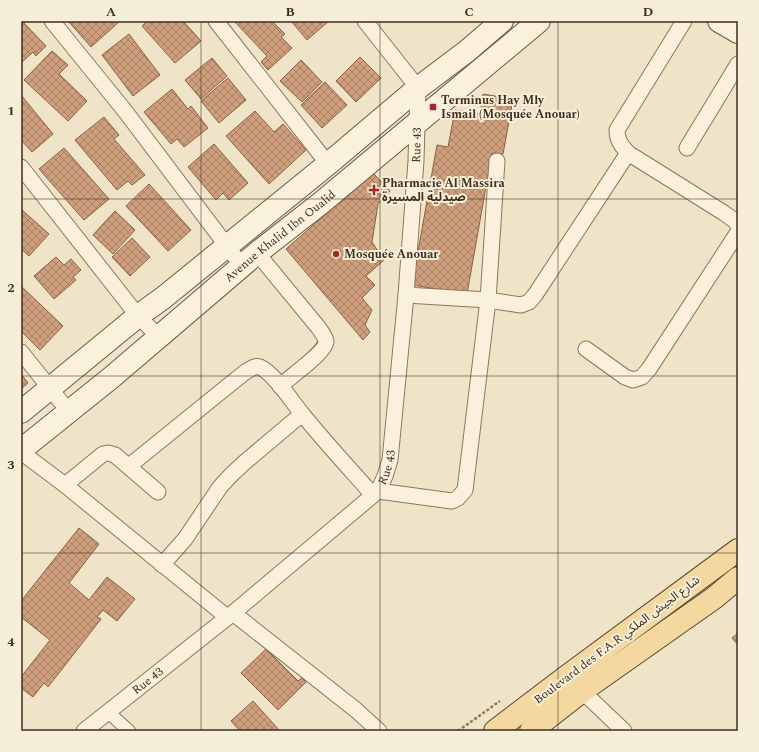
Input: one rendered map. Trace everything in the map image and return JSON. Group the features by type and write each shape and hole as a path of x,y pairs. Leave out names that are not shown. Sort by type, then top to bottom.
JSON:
{"main road":[{"name":"Avenue Khalid Ibn Oualid","path":"21,412 328,164 418,88 467,51 502,21"},
{"name":"Avenue Khalid Ibn Oualid","path":"21,451 250,259 320,203 539,21"},
{"path":"719,21 738,32"},
{"name":"Boulevard des F.A.R شارع الجيش الملكي","path":"495,731 738,550"},
{"name":"Boulevard des F.A.R شارع الجيش الملكي","path":"531,731 582,692 714,598 738,578"}],"street":[{"path":"52,21 125,111 227,246 250,259 318,327 324,336 326,342 325,348 280,386"},
{"path":"216,21 328,164"},
{"path":"365,21 418,88"},
{"path":"684,21 617,130 617,138 628,153 724,213 738,225"},
{"path":"687,148 738,64"},
{"name":"Rue 43","path":"84,731 230,615 375,493 385,476 390,460 406,295 416,161 418,88"},
{"path":"406,295 488,300 521,305 529,302 628,153"},
{"path":"129,466 253,367 258,366 264,369 280,386 302,414 375,493 452,501 462,494 466,483 488,300 498,161"},
{"path":"21,167 138,316 158,337"},
{"path":"586,349 625,377 633,380 642,377 738,232"},
{"path":"21,352 69,412"},
{"path":"162,565 185,539 220,487 230,476 302,414"},
{"path":"21,451 65,485 162,565 350,706 380,731"},
{"path":"65,485 103,454 108,453 115,455 158,492"},
{"path":"582,692 624,731"},
{"path":"108,712 129,731"}],"building":[{"path":"68,21 120,21 91,47"},
{"path":"147,21 183,21 201,41 175,63 142,26"},
{"path":"234,21 272,21 285,34 281,37 292,48 268,70 261,62 267,56"},
{"path":"291,21 329,21 307,40"},
{"path":"23,22 46,46 36,56 33,52 21,63 21,24"},
{"path":"129,34 160,75 133,96 102,55"},
{"path":"52,51 68,65 59,74 87,101 68,121 24,80"},
{"path":"360,57 381,78 356,102 336,81"},
{"path":"212,58 227,76 201,99 185,80"},
{"path":"301,60 322,82 302,102 280,81"},
{"path":"228,78 246,100 219,123 201,101"},
{"path":"325,82 347,105 322,128 301,105"},
{"path":"172,89 188,109 191,106 208,128 184,147 177,139 171,144 144,112"},
{"path":"483,94 513,99 503,154 492,153 467,294 412,285 437,145 448,147 455,110 480,114"},
{"path":"21,95 53,134 32,152 21,140"},
{"path":"255,111 274,132 283,124 306,150 269,184 226,136"},
{"path":"104,117 119,135 114,139 145,175 132,185 128,181 117,190 75,140"},
{"path":"214,144 248,183 229,200 223,193 216,200 188,167"},
{"path":"64,148 109,199 84,220 39,169"},
{"name":"Mosquée Anouar","path":"373,173 390,191 378,204 372,242 384,260 366,276 375,285 362,298 372,310 365,325 370,332 363,340 286,249"},
{"path":"149,184 191,230 168,251 126,206"},
{"path":"21,209 49,234 29,256 21,249"},
{"path":"115,211 135,230 113,254 93,235"},
{"path":"132,238 150,257 130,276 112,257"},
{"path":"56,257 64,265 71,259 81,270 73,277 76,280 54,299 34,276"},
{"path":"21,286 63,326 40,350 21,331"},
{"path":"21,374 28,383 21,389"},
{"path":"79,528 99,544 69,583 89,600 107,577 135,599 117,621 103,610 97,617 101,619 48,687 44,683 33,697 21,688 21,677 50,640 21,617 21,601"},
{"path":"738,633 738,645 732,638"},
{"path":"266,649 298,681 302,678 306,682 278,710 241,673"},
{"path":"253,701 280,731 240,731 231,721"}],"place":[{"name":"Terminus Hay Mly Ismail (Mosquée Anouar)","path":"433,107"},
{"name":"Pharmacie Al Massira صيدلية المسيرة","path":"374,190"},
{"name":"Mosquée Anouar","path":"336,254"}]}
